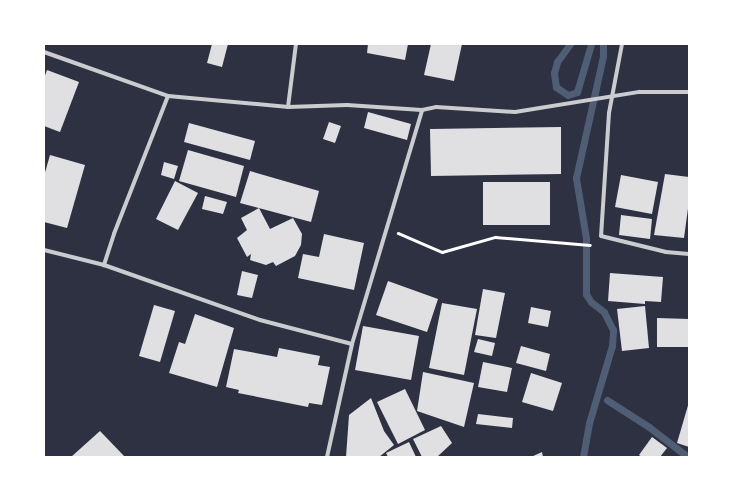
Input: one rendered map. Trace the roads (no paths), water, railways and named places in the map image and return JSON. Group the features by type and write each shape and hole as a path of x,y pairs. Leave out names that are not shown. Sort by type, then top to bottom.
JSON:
{"street":[{"path":"288,107 296,44"},
{"path":"622,44 609,113 601,236 666,252 689,254"},
{"path":"44,52 168,96 288,107 347,106 422,110 436,107 515,112 631,93 689,92"},
{"path":"104,265 114,234 168,96"},
{"path":"327,457 352,344 422,110"},
{"path":"44,250 104,265 260,320 352,344"}],"waterway":[{"path":"570,44 557,62 554,73 556,87 568,95 577,92 591,44"},
{"path":"583,457 589,423 612,346 613,330 604,312 591,302 586,294 586,238 576,178 603,56 603,44"},
{"path":"607,400 649,427 688,457"}]}
